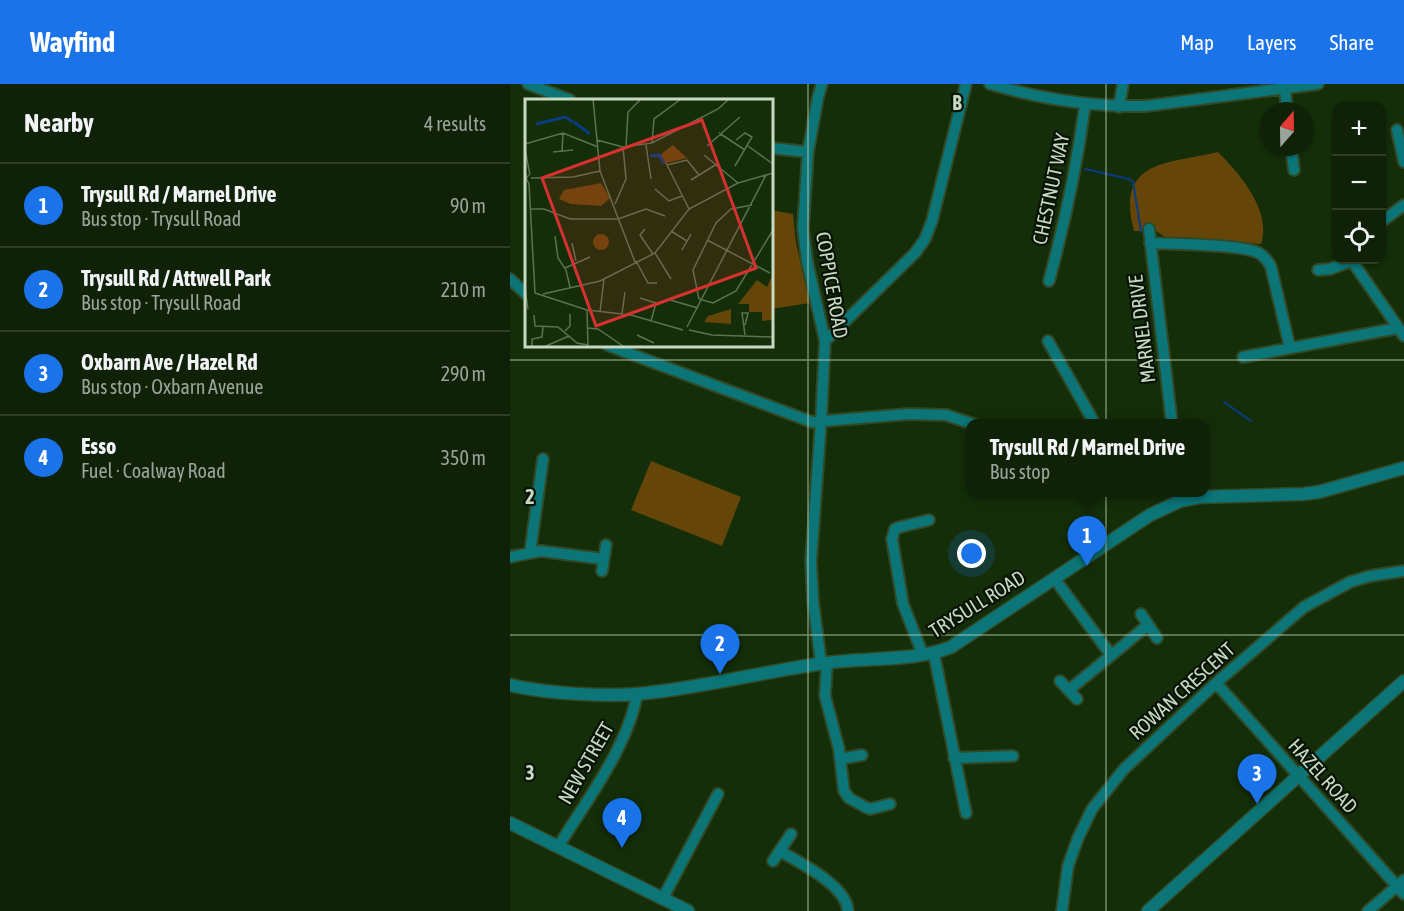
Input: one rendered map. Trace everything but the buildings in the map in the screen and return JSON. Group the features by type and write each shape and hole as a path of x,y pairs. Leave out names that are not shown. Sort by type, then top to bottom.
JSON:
{"street":[{"path":"528,84 567,99"},
{"name":"COPPICE ROAD","path":"822,84 808,152 803,228 807,261 825,341 811,561 813,601 824,663 825,696 840,759 842,784 849,798 860,806 870,809 890,804"},
{"path":"825,341 915,253 925,239 932,220 966,84"},
{"path":"990,84 1017,92 1085,105 1119,107 1146,106 1318,84"},
{"path":"1119,107 1123,84"},
{"path":"1285,89 1286,102"},
{"name":"CHESTNUT WAY","path":"1049,281 1074,183 1085,105"},
{"path":"1397,130 1403,146 1404,162"},
{"path":"772,148 808,152"},
{"path":"1292,156 1294,170"},
{"path":"1386,218 1404,205"},
{"name":"MARNEL DRIVE","path":"1149,229 1172,419"},
{"path":"1150,243 1239,249 1260,254 1271,267 1290,348"},
{"path":"1318,270 1339,264"},
{"path":"1243,357 1401,332 1356,264"},
{"path":"510,279 525,293"},
{"path":"1048,341 1093,419"},
{"path":"610,346 812,422 909,414 946,415 966,421"},
{"path":"530,553 543,459"},
{"name":"TRYSULL ROAD","path":"1209,497 1319,492 1404,468"},
{"name":"TRYSULL ROAD","path":"510,685 602,694 637,694 824,663 928,655 951,647 1179,497 1200,497"},
{"path":"929,520 900,526 895,529 892,539 903,604 928,655 966,813"},
{"path":"602,571 606,545"},
{"path":"510,557 548,551 603,559"},
{"name":"ROWAN CRESCENT","path":"1062,911 1068,866 1078,838 1092,809 1124,769 1289,618 1317,598 1350,582 1370,576 1404,571"},
{"path":"1054,578 1111,655"},
{"path":"1141,614 1157,638"},
{"path":"1069,690 1148,625"},
{"path":"1060,681 1077,699"},
{"path":"1148,911 1404,681"},
{"name":"HAZEL ROAD","path":"1216,683 1299,777 1402,887"},
{"name":"NEW STREET","path":"558,847 618,746 631,719 637,694"},
{"path":"840,759 861,755"},
{"path":"954,758 1013,756"},
{"path":"663,898 719,792"},
{"path":"510,823 688,911"},
{"path":"773,861 790,834"},
{"path":"780,851 838,890 845,899 848,911"},
{"path":"1368,911 1402,887"}],"shaded area":[{"path":"1218,152 1236,171 1258,206 1263,231 1261,244 1166,238 1156,231 1134,231 1130,208 1132,190 1139,178 1150,169 1164,164"},
{"path":"772,210 793,214 796,243 810,303 772,309"},
{"path":"651,461 741,497 722,546 631,510"}],"waterway":[{"path":"1085,169 1129,179 1133,182 1141,231"},
{"path":"1224,402 1251,421"}],"place":[{"name":"Trysull Rd / Marnel Drive","path":"1087,566"},
{"name":"Trysull Rd / Attwell Park","path":"720,674"},
{"name":"Oxbarn Ave / Hazel Rd","path":"1257,804"},
{"name":"Esso","path":"622,848"}]}
